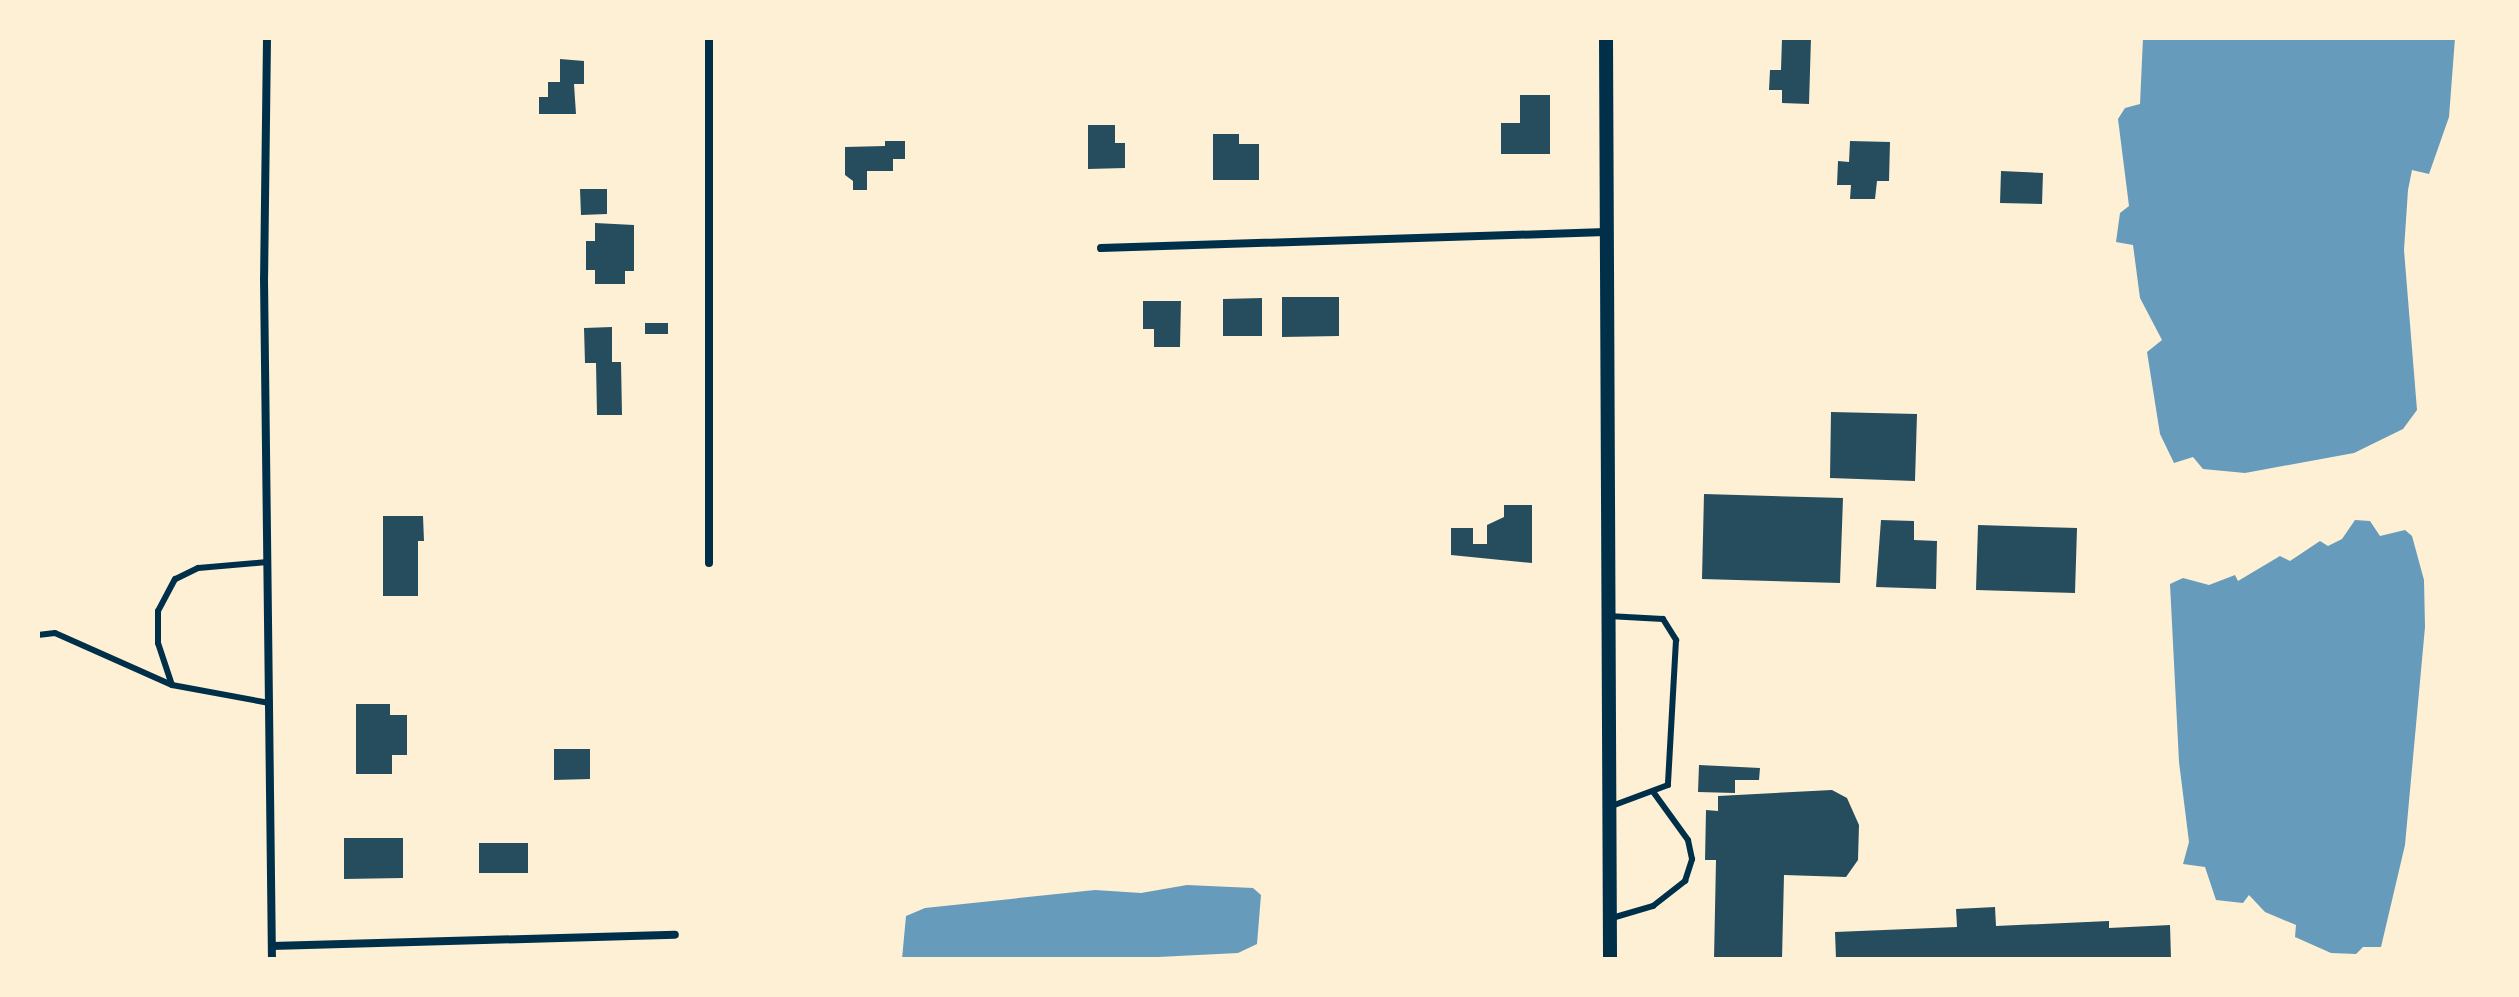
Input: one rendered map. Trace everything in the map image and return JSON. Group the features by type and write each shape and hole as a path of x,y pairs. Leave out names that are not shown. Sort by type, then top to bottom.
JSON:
{"street":[{"path":"267,38 267,562 272,959"},
{"path":"709,38 709,563"},
{"path":"1606,38 1610,959"},
{"path":"1101,248 1606,232"},
{"path":"272,946 675,935"}],"lane":[{"path":"172,685 158,643 158,611 169,586 198,568 267,562"},
{"path":"1608,616 1663,619 1676,640 1672,767 1668,785 1654,793 1609,807"},
{"path":"38,635 55,633 172,685 269,703"},
{"path":"1610,918 1653,906 1685,881 1692,859 1688,840 1654,793"}],"water":[{"path":"2143,38 2455,38 2449,117 2429,174 2412,170 2408,190 2404,250 2417,410 2403,429 2354,453 2245,473 2203,469 2193,457 2174,463 2160,434 2147,352 2162,340 2140,298 2133,245 2116,242 2120,213 2129,206 2118,119 2125,108 2140,104"},
{"path":"2355,520 2370,521 2380,536 2405,530 2412,536 2424,580 2425,627 2405,845 2381,947 2363,947 2356,954 2331,953 2295,937 2296,925 2265,912 2249,895 2243,903 2216,900 2205,867 2183,864 2189,842 2179,762 2170,584 2183,578 2209,585 2235,575 2238,581 2280,556 2290,561 2320,541 2328,546 2342,539"},
{"path":"1187,885 1253,888 1261,895 1257,944 1238,953 1158,957 902,959 906,916 925,908 1095,890 1141,893"}],"building":[{"path":"1782,38 1811,38 1809,104 1782,103 1782,90 1769,90 1770,70 1781,70"},
{"path":"560,59 584,61 584,84 574,84 576,114 539,114 539,97 548,97 548,82 560,82"},
{"path":"1520,95 1550,95 1550,154 1501,154 1501,123 1520,123"},
{"path":"1088,125 1115,125 1115,143 1125,143 1125,168 1088,169"},
{"path":"1213,134 1239,134 1239,144 1259,144 1259,180 1213,180"},
{"path":"885,141 905,141 905,159 893,159 893,171 867,171 867,190 853,190 853,181 845,175 845,147 885,146"},
{"path":"1850,141 1890,142 1889,181 1877,181 1875,199 1850,199 1851,185 1837,185 1838,161 1849,162"},
{"path":"2001,171 2043,173 2042,204 2000,203"},
{"path":"580,189 607,189 607,214 581,215"},
{"path":"595,223 634,225 634,271 625,271 625,284 595,284 595,270 586,270 586,241 595,241"},
{"path":"1282,297 1339,297 1339,336 1282,337"},
{"path":"1262,298 1262,336 1223,336 1223,299"},
{"path":"1143,301 1181,301 1180,347 1154,347 1154,329 1143,329"},
{"path":"645,323 668,323 668,334 645,334"},
{"path":"612,327 612,362 621,362 622,415 597,415 596,363 585,363 584,328"},
{"path":"1831,412 1917,414 1915,481 1830,478"},
{"path":"1704,494 1843,498 1840,583 1702,579"},
{"path":"1504,505 1532,505 1532,563 1451,555 1451,528 1473,528 1473,544 1487,544 1487,525 1504,517"},
{"path":"383,516 423,516 424,541 418,541 418,596 383,596"},
{"path":"1881,520 1914,521 1914,540 1937,541 1936,589 1876,587"},
{"path":"1978,525 2077,528 2075,593 1976,590"},
{"path":"356,704 390,704 390,715 407,715 407,755 392,755 392,774 356,774"},
{"path":"554,749 590,749 590,779 554,780"},
{"path":"1699,765 1760,768 1759,780 1735,780 1735,793 1698,792"},
{"path":"1832,790 1847,798 1859,825 1858,860 1846,877 1784,875 1782,959 1714,959 1716,860 1705,860 1706,810 1718,811 1718,796"},
{"path":"344,838 403,838 403,878 344,879"},
{"path":"479,843 528,843 528,873 479,873"},
{"path":"1995,907 1996,926 2109,921 2109,928 2170,925 2171,959 1836,959 1835,932 1957,927 1956,909"}]}
